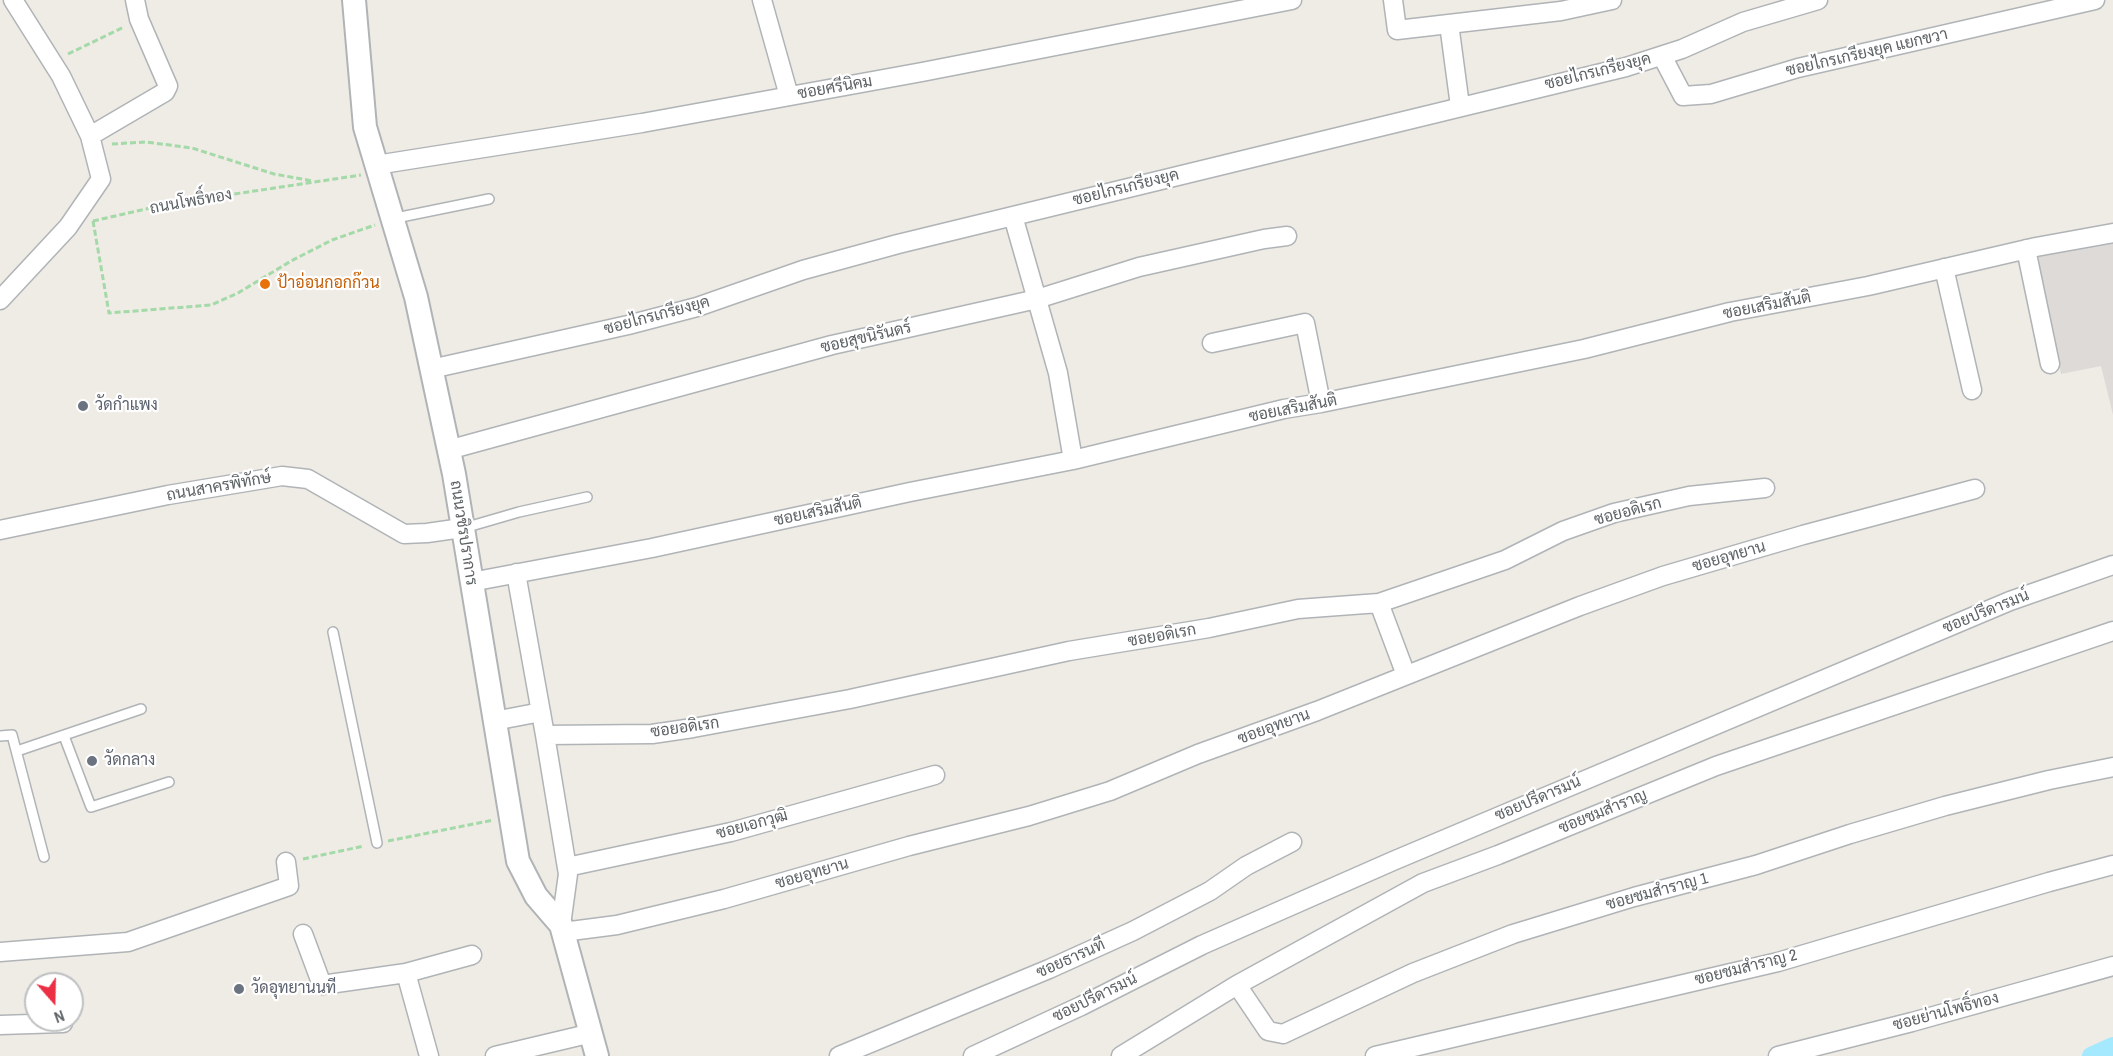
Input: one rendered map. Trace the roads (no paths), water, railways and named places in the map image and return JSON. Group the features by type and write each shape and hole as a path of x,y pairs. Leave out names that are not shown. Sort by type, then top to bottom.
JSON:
{"street":[{"path":"0,300 68,227 101,179 91,140 52,62 13,0"},
{"path":"91,140 165,92 168,86 139,20 135,0"},
{"name":"ถนนวชิรปราการ","path":"354,0 364,127 416,297 448,450 518,861 537,896 562,928 597,1056"},
{"path":"762,0 789,96"},
{"name":"ซอยศรีนิคม","path":"377,168 789,96 1211,8 1292,0"},
{"path":"1393,0 1397,30 1561,11 1612,0"},
{"name":"ซอยไกรเกรียงยุค","path":"431,369 628,325 697,307 803,270 1013,216 1626,67 1682,50 1743,22 1818,0"},
{"name":"ซอยไกรเกรียงยุค แยกขวา","path":"1662,56 1683,96 1711,94 1798,68 2095,0"},
{"path":"1449,24 1460,106"},
{"path":"1013,216 1058,373 1073,460"},
{"name":"ซอยเสริมสันติ","path":"471,582 652,548 910,492 1073,460 1284,409 1584,349 1730,312 1868,286 2026,249 2113,233"},
{"name":"ซอยสุขนิรันดร์","path":"448,450 832,345 1037,299 1139,267 1287,236"},
{"path":"2026,249 2050,364"},
{"path":"1944,268 1972,390"},
{"path":"1212,344 1305,323 1321,403"},
{"name":"ถนนสาครพิทักษ์","path":"0,530 168,495 282,476 308,479 404,534 462,528"},
{"name":"ซอยอดิเรก","path":"545,735 652,734 693,728 850,699 1069,651 1209,628 1298,609 1379,603 1505,560 1563,531 1614,513 1689,496 1766,488"},
{"name":"ซอยอุทยาน","path":"562,928 617,925 703,904 1090,798 1580,606 1663,576 1803,535 1975,489"},
{"name":"ซอยปรีดารมน์","path":"973,1056 1082,1006 1202,945 1393,861 2010,601 2113,565"},
{"path":"516,573 567,867 562,928"},
{"path":"1379,603 1406,675"},
{"name":"ซอยชมสำราญ","path":"1121,1056 1237,985 1423,883 1716,766 2113,631"},
{"path":"494,721 541,712"},
{"name":"ซอยชมสำราญ 1","path":"1237,985 1268,1031 1282,1035 1413,973 1513,934 1634,897 1756,865 1945,806 2049,780 2113,767"},
{"name":"ซอยเอกวุฒิ","path":"567,867 731,832 935,775"},
{"name":"ซอยธารนที","path":"839,1056 1123,936 1210,891 1246,866 1292,843"},
{"path":"0,952 128,942 289,886 286,862"},
{"name":"ซอยชมสำราญ 2","path":"1375,1056 1778,962 2113,865"},
{"path":"303,934 322,985 406,973 472,956"},
{"name":"ซอยย่านโพธิ์ทอง","path":"1778,1056 1923,1019 2113,966"},
{"path":"406,973 429,1056"},
{"path":"0,1025 24,1024"},
{"path":"495,1056 592,1034"}],"lane":[{"path":"392,219 489,199"},
{"path":"462,528 586,497"},
{"path":"333,632 377,843"},
{"path":"17,751 141,709"},
{"path":"0,736 12,735 44,857"},
{"path":"64,736 91,807 169,783"}],"waterway":[{"path":"2091,1056 2113,1046"}],"place":[{"name":"ป้าอ่อนกอกก๊วน","path":"265,284"},
{"name":"วัดกำแพง","path":"83,406"},
{"name":"วัดกลาง","path":"92,761"},
{"name":"วัดอุทยานนที","path":"239,989"}]}
